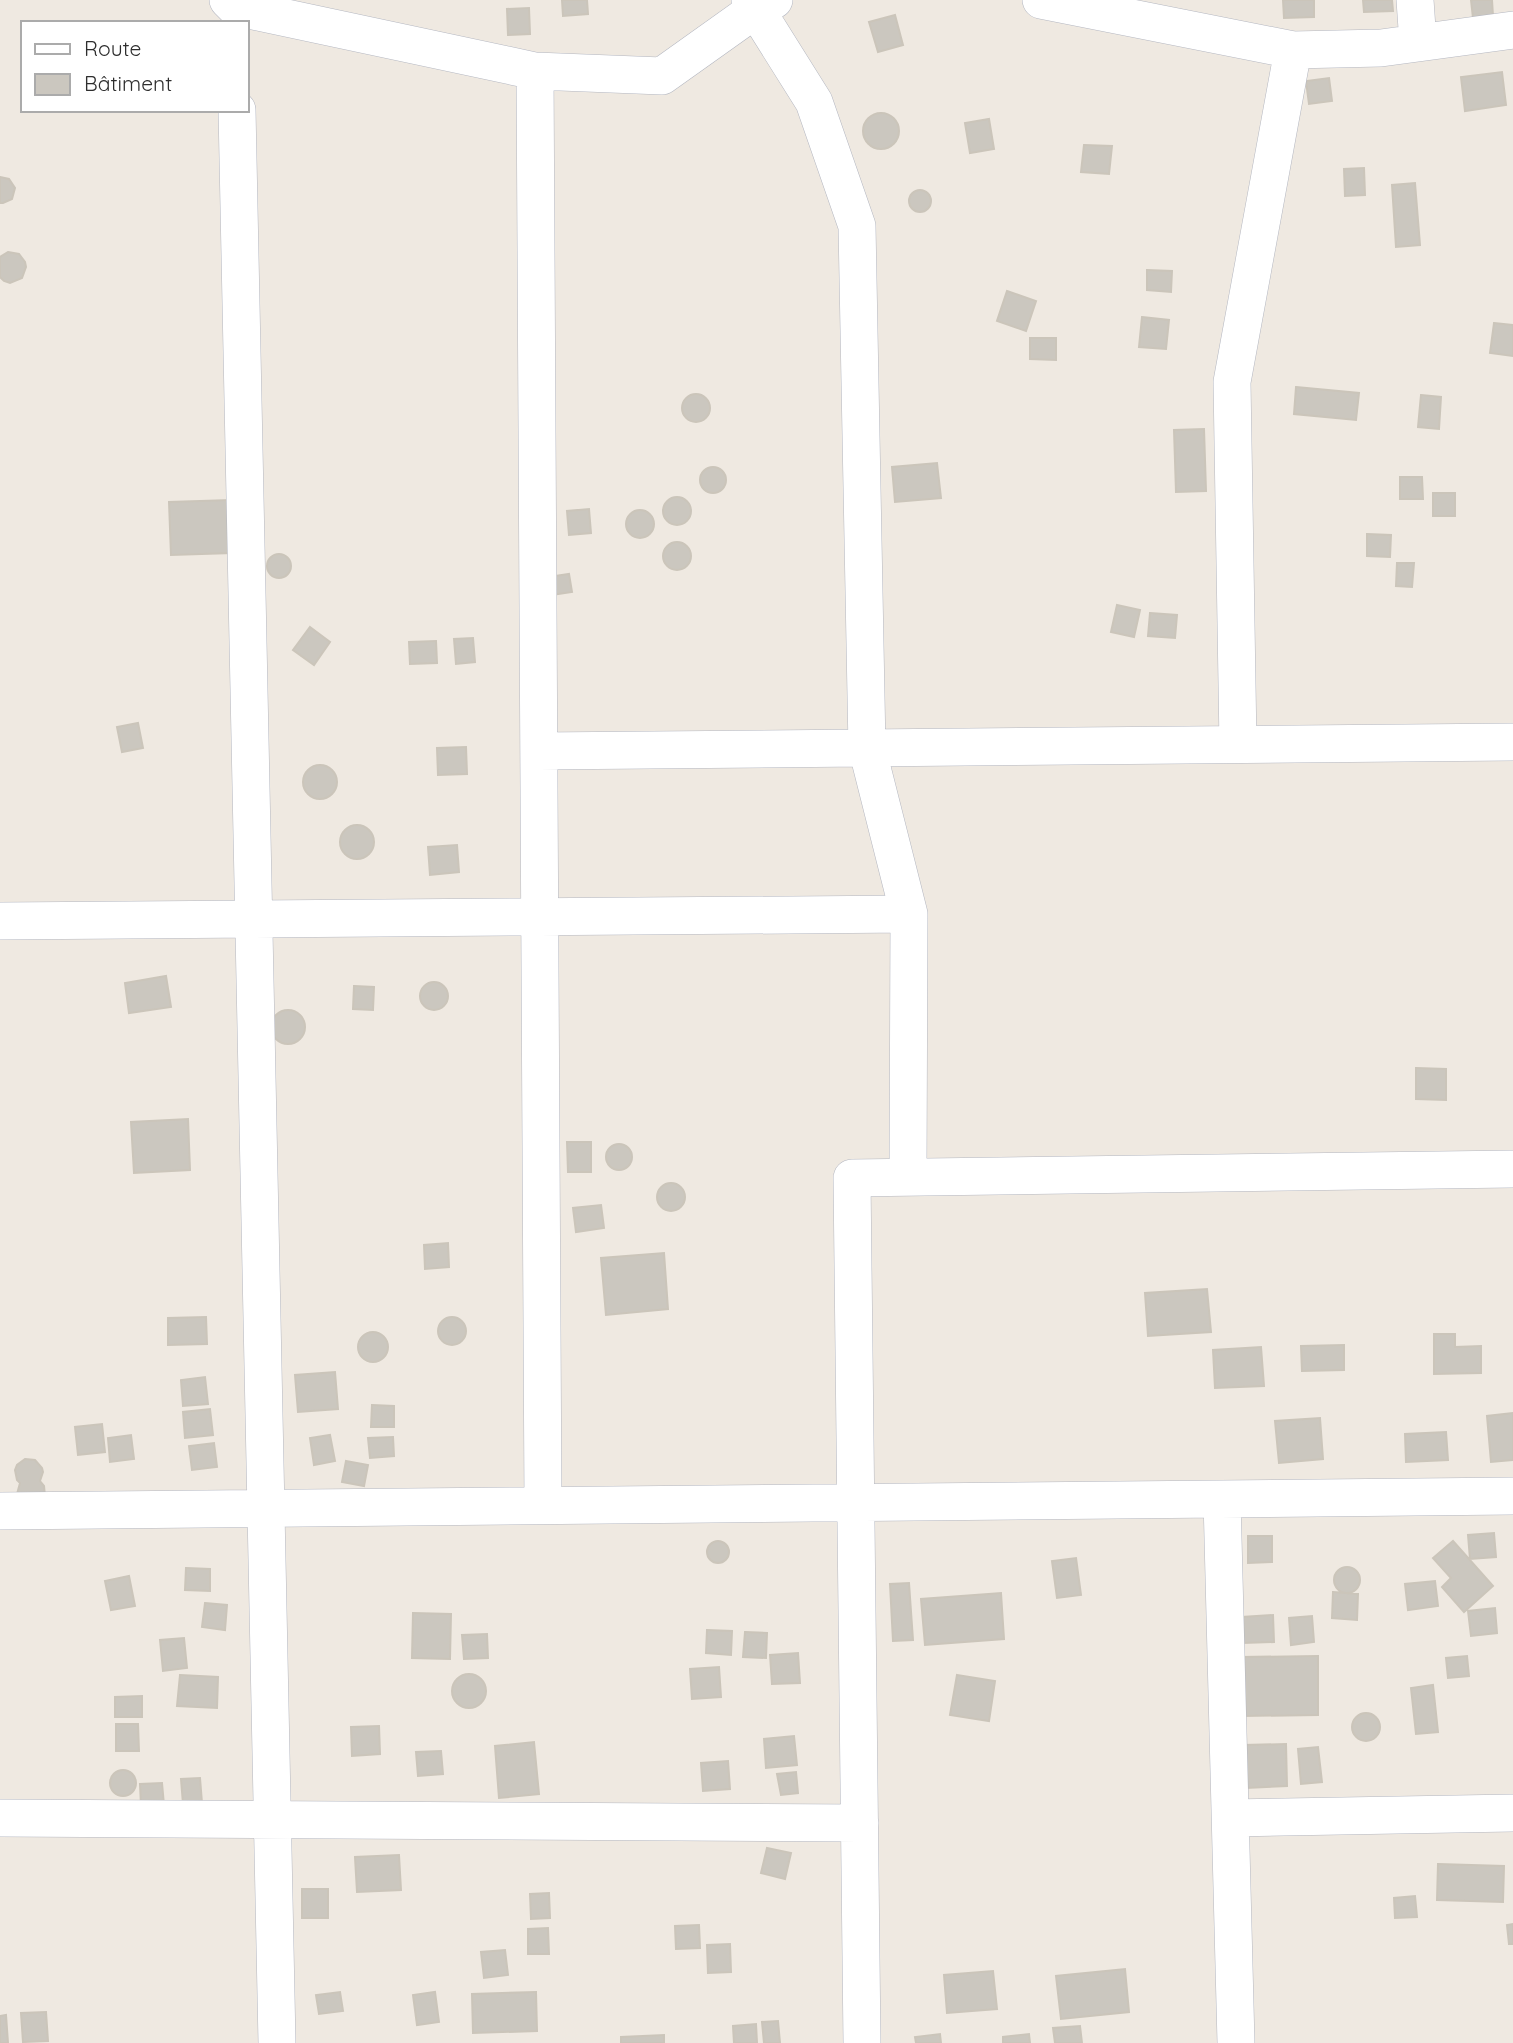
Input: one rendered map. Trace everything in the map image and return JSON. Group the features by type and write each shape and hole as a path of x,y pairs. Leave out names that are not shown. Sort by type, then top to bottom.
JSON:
{"street":[{"path":"1041,0 1293,50 1381,48 1513,30"},
{"path":"1415,0 1418,43"},
{"path":"234,8 535,71 662,76 760,3 814,103 857,226 867,748 909,914 908,1177"},
{"path":"1238,744 1232,382 1293,50"},
{"path":"535,71 542,1505"},
{"path":"237,112 277,2043"},
{"path":"539,751 1513,742"},
{"path":"0,921 909,914"},
{"path":"862,2043 852,1178 1513,1169"},
{"path":"0,1511 1513,1496"},
{"path":"1222,1499 1237,2043"},
{"path":"1231,1818 1513,1813"},
{"path":"0,1818 860,1823"}],"building":[{"path":"562,0 587,0 588,14 563,16"},
{"path":"1283,0 1314,0 1314,17 1284,18"},
{"path":"1363,0 1392,0 1393,11 1364,12"},
{"path":"1471,0 1492,0 1493,16 1473,18"},
{"path":"529,8 530,34 508,35 507,9"},
{"path":"895,15 903,45 878,52 869,22"},
{"path":"1502,72 1506,105 1465,111 1461,77"},
{"path":"1329,78 1332,101 1309,104 1306,81"},
{"path":"881,113 894,118 899,131 894,144 881,149 868,144 863,131 868,118"},
{"path":"989,119 994,149 970,153 965,123"},
{"path":"1084,145 1112,146 1109,174 1081,172"},
{"path":"1364,168 1365,195 1345,196 1344,169"},
{"path":"0,177 9,179 15,188 12,199 3,203 0,203"},
{"path":"1415,183 1420,245 1396,247 1392,185"},
{"path":"920,190 930,197 931,201 924,211 920,212 910,205 909,201 916,191"},
{"path":"8,252 19,254 26,267 22,278 10,283 0,277 0,257"},
{"path":"1147,270 1172,271 1171,292 1147,290"},
{"path":"1007,291 1036,301 1026,331 997,321"},
{"path":"1142,317 1169,320 1166,349 1139,347"},
{"path":"1494,323 1513,325 1513,356 1490,353"},
{"path":"1030,338 1056,338 1056,360 1030,359"},
{"path":"1296,387 1359,393 1356,420 1294,414"},
{"path":"696,394 706,398 710,408 706,418 696,422 686,418 682,408 686,398"},
{"path":"1421,395 1441,397 1439,429 1418,427"},
{"path":"1204,429 1206,491 1176,492 1174,430"},
{"path":"937,463 941,498 895,502 892,467"},
{"path":"713,467 722,471 726,480 722,489 713,493 704,489 700,480 704,471"},
{"path":"1400,477 1422,477 1423,499 1400,499"},
{"path":"1433,493 1455,493 1455,516 1433,516"},
{"path":"677,497 687,501 691,511 687,521 677,525 667,521 663,511 667,501"},
{"path":"231,500 232,553 171,555 169,502"},
{"path":"589,509 591,533 569,535 567,511"},
{"path":"640,510 650,514 654,524 650,534 640,538 630,534 626,524 630,514"},
{"path":"1367,534 1391,535 1390,557 1367,556"},
{"path":"677,542 687,546 691,556 687,566 677,570 667,566 663,556 667,546"},
{"path":"279,554 290,561 291,566 284,577 279,578 268,571 267,566 274,555"},
{"path":"1397,563 1414,563 1412,587 1396,586"},
{"path":"569,574 572,592 551,595 548,577"},
{"path":"1117,605 1140,610 1134,637 1111,632"},
{"path":"1150,613 1177,615 1175,638 1148,636"},
{"path":"310,627 330,642 314,665 293,650"},
{"path":"473,638 475,662 456,664 454,639"},
{"path":"436,641 437,663 410,664 409,642"},
{"path":"138,723 143,748 122,752 117,727"},
{"path":"466,747 467,774 438,775 437,748"},
{"path":"320,765 332,770 337,782 332,794 320,799 308,794 303,782 308,770"},
{"path":"357,825 369,830 374,842 369,854 357,859 345,854 340,842 345,830"},
{"path":"457,845 459,872 430,875 428,847"},
{"path":"166,976 171,1007 129,1013 125,983"},
{"path":"434,982 444,986 448,996 444,1006 434,1010 424,1006 420,996 424,986"},
{"path":"354,986 374,987 373,1010 353,1009"},
{"path":"288,1010 300,1015 305,1027 300,1039 288,1044 276,1039 271,1027 276,1015"},
{"path":"1416,1068 1446,1069 1446,1100 1416,1099"},
{"path":"188,1119 190,1170 134,1173 131,1122"},
{"path":"567,1142 591,1142 591,1172 568,1172"},
{"path":"619,1144 628,1148 632,1157 628,1166 619,1170 610,1166 606,1157 610,1148"},
{"path":"671,1183 681,1187 685,1197 681,1207 671,1211 661,1207 657,1197 661,1187"},
{"path":"601,1205 604,1228 576,1232 573,1208"},
{"path":"448,1243 449,1267 425,1269 424,1245"},
{"path":"664,1253 668,1309 606,1315 601,1258"},
{"path":"1207,1289 1211,1332 1148,1336 1145,1293"},
{"path":"206,1317 207,1344 168,1345 168,1318"},
{"path":"452,1317 462,1321 466,1331 462,1341 452,1345 442,1341 438,1331 442,1321"},
{"path":"373,1332 379,1333 387,1341 387,1353 379,1361 373,1362 367,1361 359,1353 358,1347 359,1341 367,1333"},
{"path":"1434,1334 1455,1334 1455,1347 1481,1346 1481,1373 1434,1374"},
{"path":"1344,1345 1344,1370 1302,1371 1301,1346"},
{"path":"1261,1347 1264,1386 1215,1388 1213,1350"},
{"path":"335,1372 338,1409 298,1412 295,1375"},
{"path":"205,1377 208,1404 183,1406 181,1380"},
{"path":"372,1405 394,1406 394,1427 371,1427"},
{"path":"210,1409 213,1435 185,1438 183,1412"},
{"path":"1513,1413 1513,1460 1491,1462 1487,1416"},
{"path":"1320,1418 1323,1459 1279,1463 1275,1421"},
{"path":"102,1424 105,1452 78,1455 75,1427"},
{"path":"1446,1432 1448,1460 1406,1462 1405,1434"},
{"path":"131,1435 134,1459 110,1462 108,1438"},
{"path":"330,1435 335,1461 314,1465 310,1438"},
{"path":"393,1437 394,1456 370,1458 368,1438"},
{"path":"214,1443 217,1467 192,1470 189,1446"},
{"path":"25,1459 35,1460 42,1468 40,1481 44,1486 45,1496 17,1494 20,1483 15,1470"},
{"path":"346,1461 368,1465 364,1486 342,1482"},
{"path":"1494,1533 1496,1557 1470,1559 1468,1535"},
{"path":"1248,1536 1272,1536 1272,1562 1248,1563"},
{"path":"714,1541 722,1541 729,1548 729,1556 722,1563 714,1563 707,1556 707,1548"},
{"path":"1453,1541 1493,1586 1464,1612 1442,1587 1451,1578 1433,1558"},
{"path":"1076,1558 1081,1595 1057,1598 1052,1561"},
{"path":"1347,1567 1356,1571 1360,1580 1356,1589 1347,1593 1338,1589 1334,1580 1338,1571"},
{"path":"186,1568 210,1569 210,1591 185,1590"},
{"path":"129,1576 135,1606 111,1610 105,1581"},
{"path":"1435,1581 1438,1606 1408,1610 1405,1584"},
{"path":"909,1583 913,1640 893,1641 890,1584"},
{"path":"1333,1592 1358,1594 1357,1620 1332,1618"},
{"path":"1001,1593 1004,1639 925,1645 921,1599"},
{"path":"205,1603 227,1605 225,1630 202,1627"},
{"path":"1495,1608 1497,1633 1471,1636 1468,1611"},
{"path":"413,1613 451,1614 450,1659 412,1658"},
{"path":"1273,1615 1274,1642 1243,1643 1242,1617"},
{"path":"1312,1616 1314,1642 1291,1645 1289,1618"},
{"path":"707,1630 732,1631 731,1655 706,1653"},
{"path":"745,1632 767,1633 766,1658 743,1657"},
{"path":"487,1634 488,1658 464,1659 462,1635"},
{"path":"184,1638 187,1668 163,1671 160,1640"},
{"path":"798,1653 800,1683 772,1684 770,1655"},
{"path":"1318,1656 1318,1715 1242,1716 1242,1657"},
{"path":"1467,1656 1469,1676 1448,1678 1446,1658"},
{"path":"719,1667 721,1697 692,1699 690,1669"},
{"path":"469,1674 481,1679 486,1691 481,1703 469,1708 457,1703 452,1691 457,1679"},
{"path":"180,1675 218,1677 217,1708 177,1706"},
{"path":"957,1675 995,1681 989,1721 950,1715"},
{"path":"1433,1685 1438,1732 1416,1734 1411,1688"},
{"path":"142,1696 142,1717 115,1717 115,1697"},
{"path":"1366,1713 1376,1717 1380,1727 1376,1737 1366,1741 1356,1737 1352,1727 1356,1717"},
{"path":"116,1724 138,1724 139,1751 116,1751"},
{"path":"379,1726 380,1754 352,1756 351,1727"},
{"path":"794,1736 797,1765 766,1768 764,1739"},
{"path":"534,1742 539,1794 499,1798 495,1746"},
{"path":"1286,1744 1287,1786 1246,1788 1244,1745"},
{"path":"1318,1747 1322,1782 1301,1784 1298,1749"},
{"path":"441,1751 443,1774 418,1776 416,1752"},
{"path":"728,1761 730,1789 703,1791 701,1763"},
{"path":"123,1770 132,1774 136,1783 132,1792 123,1796 114,1792 110,1783 114,1774"},
{"path":"796,1772 798,1793 781,1795 777,1774"},
{"path":"200,1778 202,1803 183,1804 181,1779"},
{"path":"162,1783 164,1805 141,1806 140,1784"},
{"path":"767,1848 791,1853 785,1879 761,1873"},
{"path":"399,1855 401,1890 357,1892 355,1857"},
{"path":"1438,1864 1504,1866 1503,1902 1437,1900"},
{"path":"302,1889 328,1889 328,1918 302,1918"},
{"path":"549,1893 550,1918 531,1919 530,1894"},
{"path":"1415,1896 1417,1917 1395,1918 1394,1898"},
{"path":"1513,1924 1513,1944 1509,1944 1507,1925"},
{"path":"699,1925 700,1948 676,1949 675,1926"},
{"path":"548,1928 549,1954 528,1954 528,1929"},
{"path":"730,1944 731,1972 708,1973 707,1945"},
{"path":"505,1950 508,1975 484,1978 481,1952"},
{"path":"1125,1969 1129,2012 1061,2019 1056,1976"},
{"path":"993,1971 997,2009 947,2013 944,1975"},
{"path":"340,1992 343,2011 319,2014 316,1995"},
{"path":"435,1992 439,2022 417,2025 413,1995"},
{"path":"536,1992 537,2031 473,2033 472,1994"},
{"path":"46,2012 48,2041 23,2042 21,2013"},
{"path":"6,2015 8,2043 0,2043 0,2016"},
{"path":"778,2021 780,2043 764,2043 762,2022"},
{"path":"756,2024 757,2043 734,2043 733,2026"},
{"path":"1080,2026 1082,2043 1055,2043 1053,2028"},
{"path":"940,2034 941,2043 916,2043 915,2037"},
{"path":"1029,2034 1030,2043 1003,2043 1003,2037"},
{"path":"664,2035 664,2043 621,2043 621,2037"}]}
